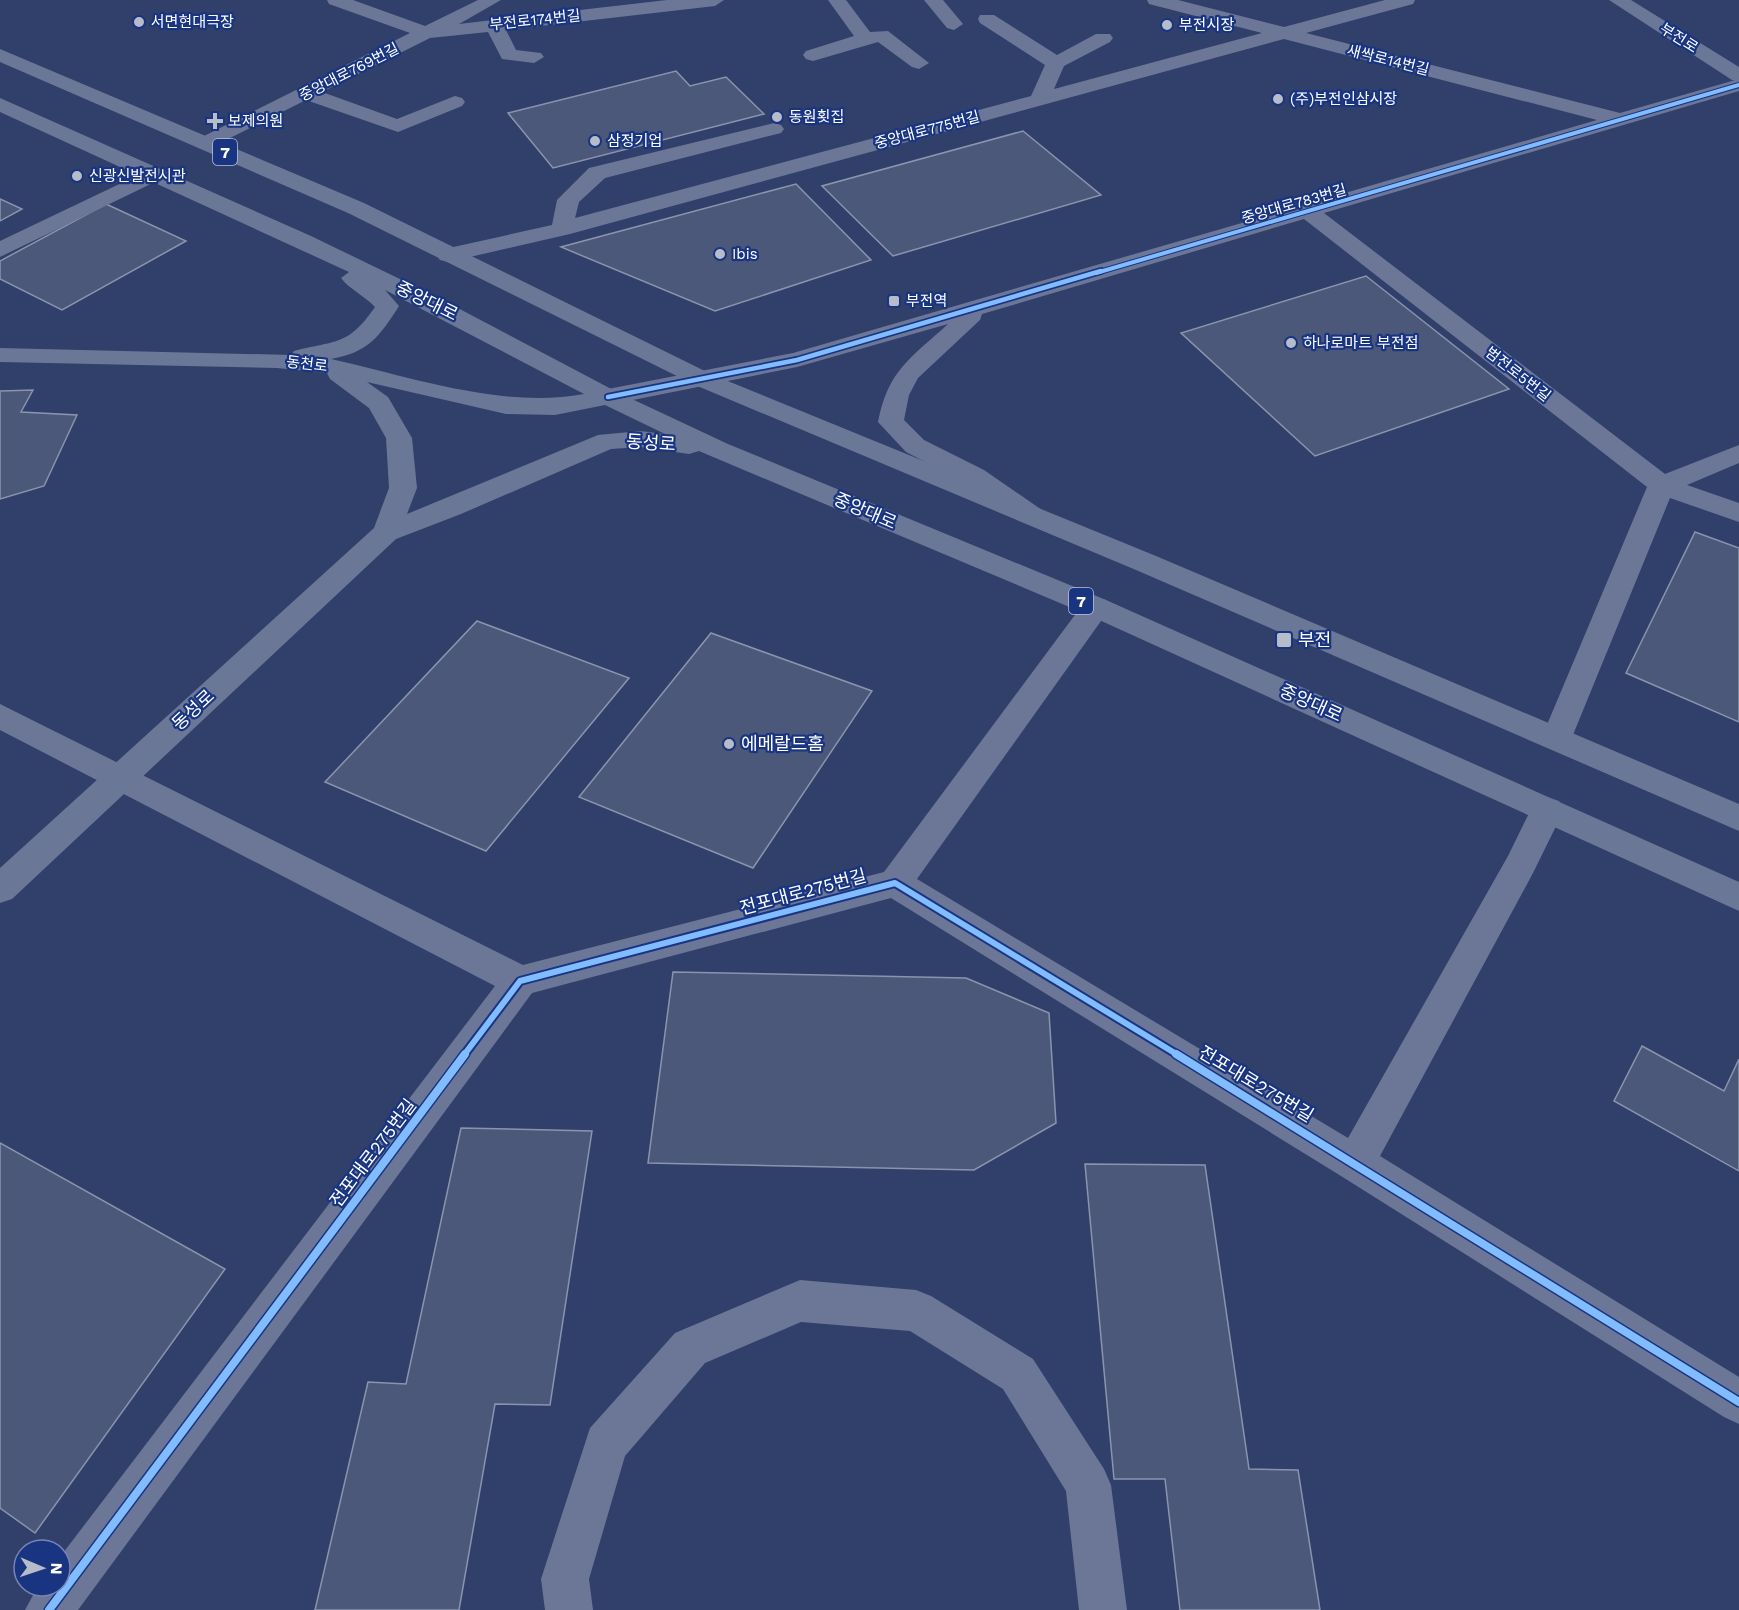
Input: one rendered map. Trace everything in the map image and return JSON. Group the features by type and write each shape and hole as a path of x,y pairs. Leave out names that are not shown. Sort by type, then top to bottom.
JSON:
{"main road":[{"name":"부전로","path":"1618,0 1739,76"},
{"name":"7","path":"0,55 356,208 704,380 1146,563 1739,818"},
{"name":"중앙대로","path":"0,104 303,241 517,346 608,398 719,450 1096,607 1739,897"},
{"path":"277,361 339,350 368,335 387,306 371,289 340,270 303,241"},
{"name":"동천로","path":"0,355 277,361 329,366 506,406 555,407 608,398"},
{"name":"동성로","path":"329,366 379,403 399,438 403,488 386,532"},
{"name":"동성로","path":"0,889 386,532 451,508 607,441 640,440 719,450"}],"street":[{"path":"336,0 427,33"},
{"name":"중앙대로769번길","path":"205,143 492,0"},
{"name":"부전로174번길","path":"427,33 715,0"},
{"path":"837,0 865,39"},
{"path":"933,0 954,24"},
{"name":"새싹로14번길","path":"1156,0 1621,120"},
{"name":"중앙대로775번길","path":"448,255 562,229 1406,0"},
{"path":"987,19 1056,63"},
{"path":"494,25 509,55 534,57"},
{"path":"813,56 881,35 919,63"},
{"path":"1039,99 1056,63 1102,38"},
{"name":"중앙대로783번길","path":"608,398 797,360 976,310 1739,85"},
{"path":"308,93 398,126 455,102"},
{"path":"562,229 568,200 597,173 774,129"},
{"path":"0,250 153,174"},
{"name":"범전로5번길","path":"1309,212 1662,485 1739,513"},
{"path":"976,310 908,374 896,396 891,422 915,446 974,476 1039,520"},
{"path":"1557,739 1662,485 1739,453"},
{"path":"895,883 1096,607"},
{"path":"0,716 520,981"},
{"path":"1355,1162 1521,863 1547,810"},
{"name":"전포대로275번길","path":"49,1610 520,981 895,883 1355,1162 1739,1402"},
{"path":"569,1610 564,1579 606,1444 690,1348 800,1301 916,1311 1018,1374 1088,1485 1103,1610"}],"building":[{"name":"삼정기업","path":"676,71 690,86 726,77 764,114 553,168 508,113"},
{"path":"1023,131 1101,195 893,256 822,186"},
{"name":"Ibis","path":"796,184 871,260 715,311 561,247"},
{"path":"0,199 22,209 0,221"},
{"path":"106,204 186,241 62,310 0,279 0,261"},
{"path":"1366,276 1509,389 1315,456 1181,333"},
{"path":"33,390 21,412 77,415 44,486 0,499 0,391"},
{"path":"1695,532 1739,548 1739,722 1626,673"},
{"path":"477,621 629,678 486,851 325,782"},
{"name":"에메랄드홈","path":"711,633 872,691 753,868 579,797"},
{"path":"673,972 966,978 1049,1013 1056,1123 974,1170 648,1163"},
{"path":"1642,1046 1724,1091 1739,1059 1739,1171 1614,1101"},
{"path":"461,1128 592,1131 550,1405 495,1404 459,1610 315,1610 368,1382 406,1384"},
{"path":"0,1143 225,1269 35,1533 0,1508"},
{"path":"1085,1164 1205,1165 1249,1469 1298,1470 1320,1610 1180,1610 1165,1479 1114,1479"}],"cycle path":[{"path":"608,397 797,360 1739,85"},
{"path":"49,1610 520,981 895,883 1355,1163 1739,1402"}],"place":[{"name":"서면현대극장","path":"139,22"},
{"name":"부전시장","path":"1167,25"},
{"name":"(주)부전인삼시장","path":"1278,99"},
{"name":"동원횟집","path":"777,117"},
{"name":"보제의원","path":"215,121"},
{"name":"삼정기업","path":"595,141"},
{"name":"신광신발전시관","path":"77,176"},
{"name":"Ibis","path":"720,254"},
{"name":"부전역","path":"894,301"},
{"name":"하나로마트 부전점","path":"1291,343"},
{"name":"부전","path":"1284,640"},
{"name":"에메랄드홈","path":"729,744"}]}
